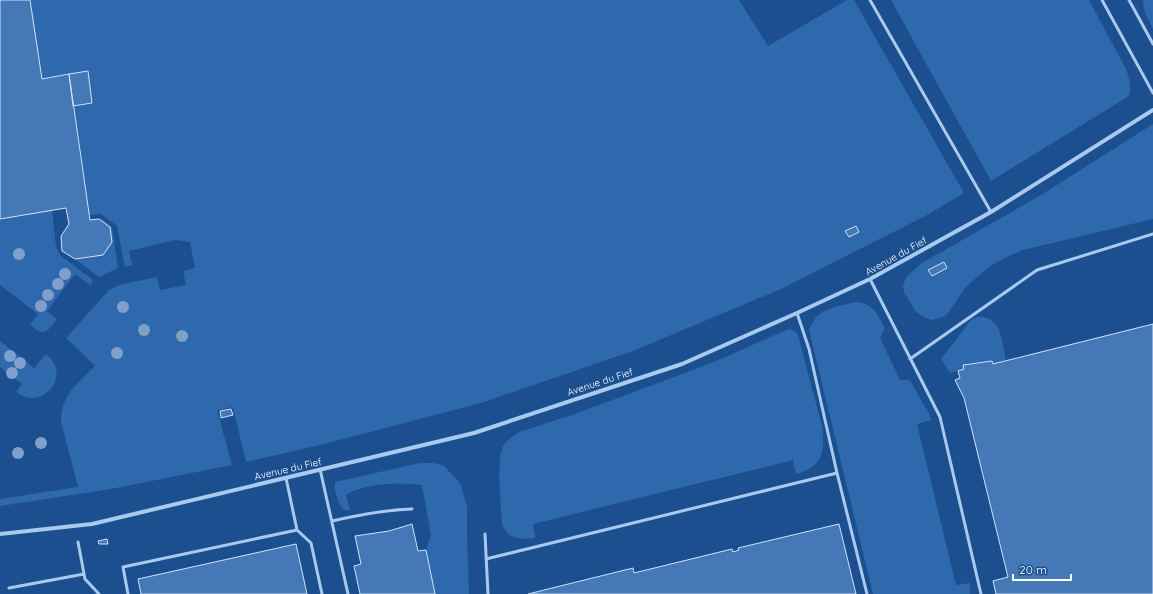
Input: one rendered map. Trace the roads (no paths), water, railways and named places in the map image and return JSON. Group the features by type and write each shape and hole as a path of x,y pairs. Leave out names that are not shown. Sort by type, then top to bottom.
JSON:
{"street":[{"name":"Avenue du Fief","path":"0,534 92,524 481,430 682,364 870,279 991,212 1153,110"}],"lane":[{"path":"870,0 991,212"},
{"path":"1102,0 1153,93"},
{"path":"1129,0 1153,44"},
{"path":"910,359 1037,270 1153,234"},
{"path":"870,279 940,417 981,594"},
{"path":"797,313 809,349 867,594"},
{"path":"320,469 348,594"},
{"path":"486,559 838,473"},
{"path":"286,478 297,530 311,543 322,594"},
{"path":"332,521 367,513 393,510 412,510"},
{"path":"128,594 123,567 297,530"},
{"path":"486,534 488,594"},
{"path":"78,542 85,579 99,594"},
{"path":"8,588 84,574"}]}
